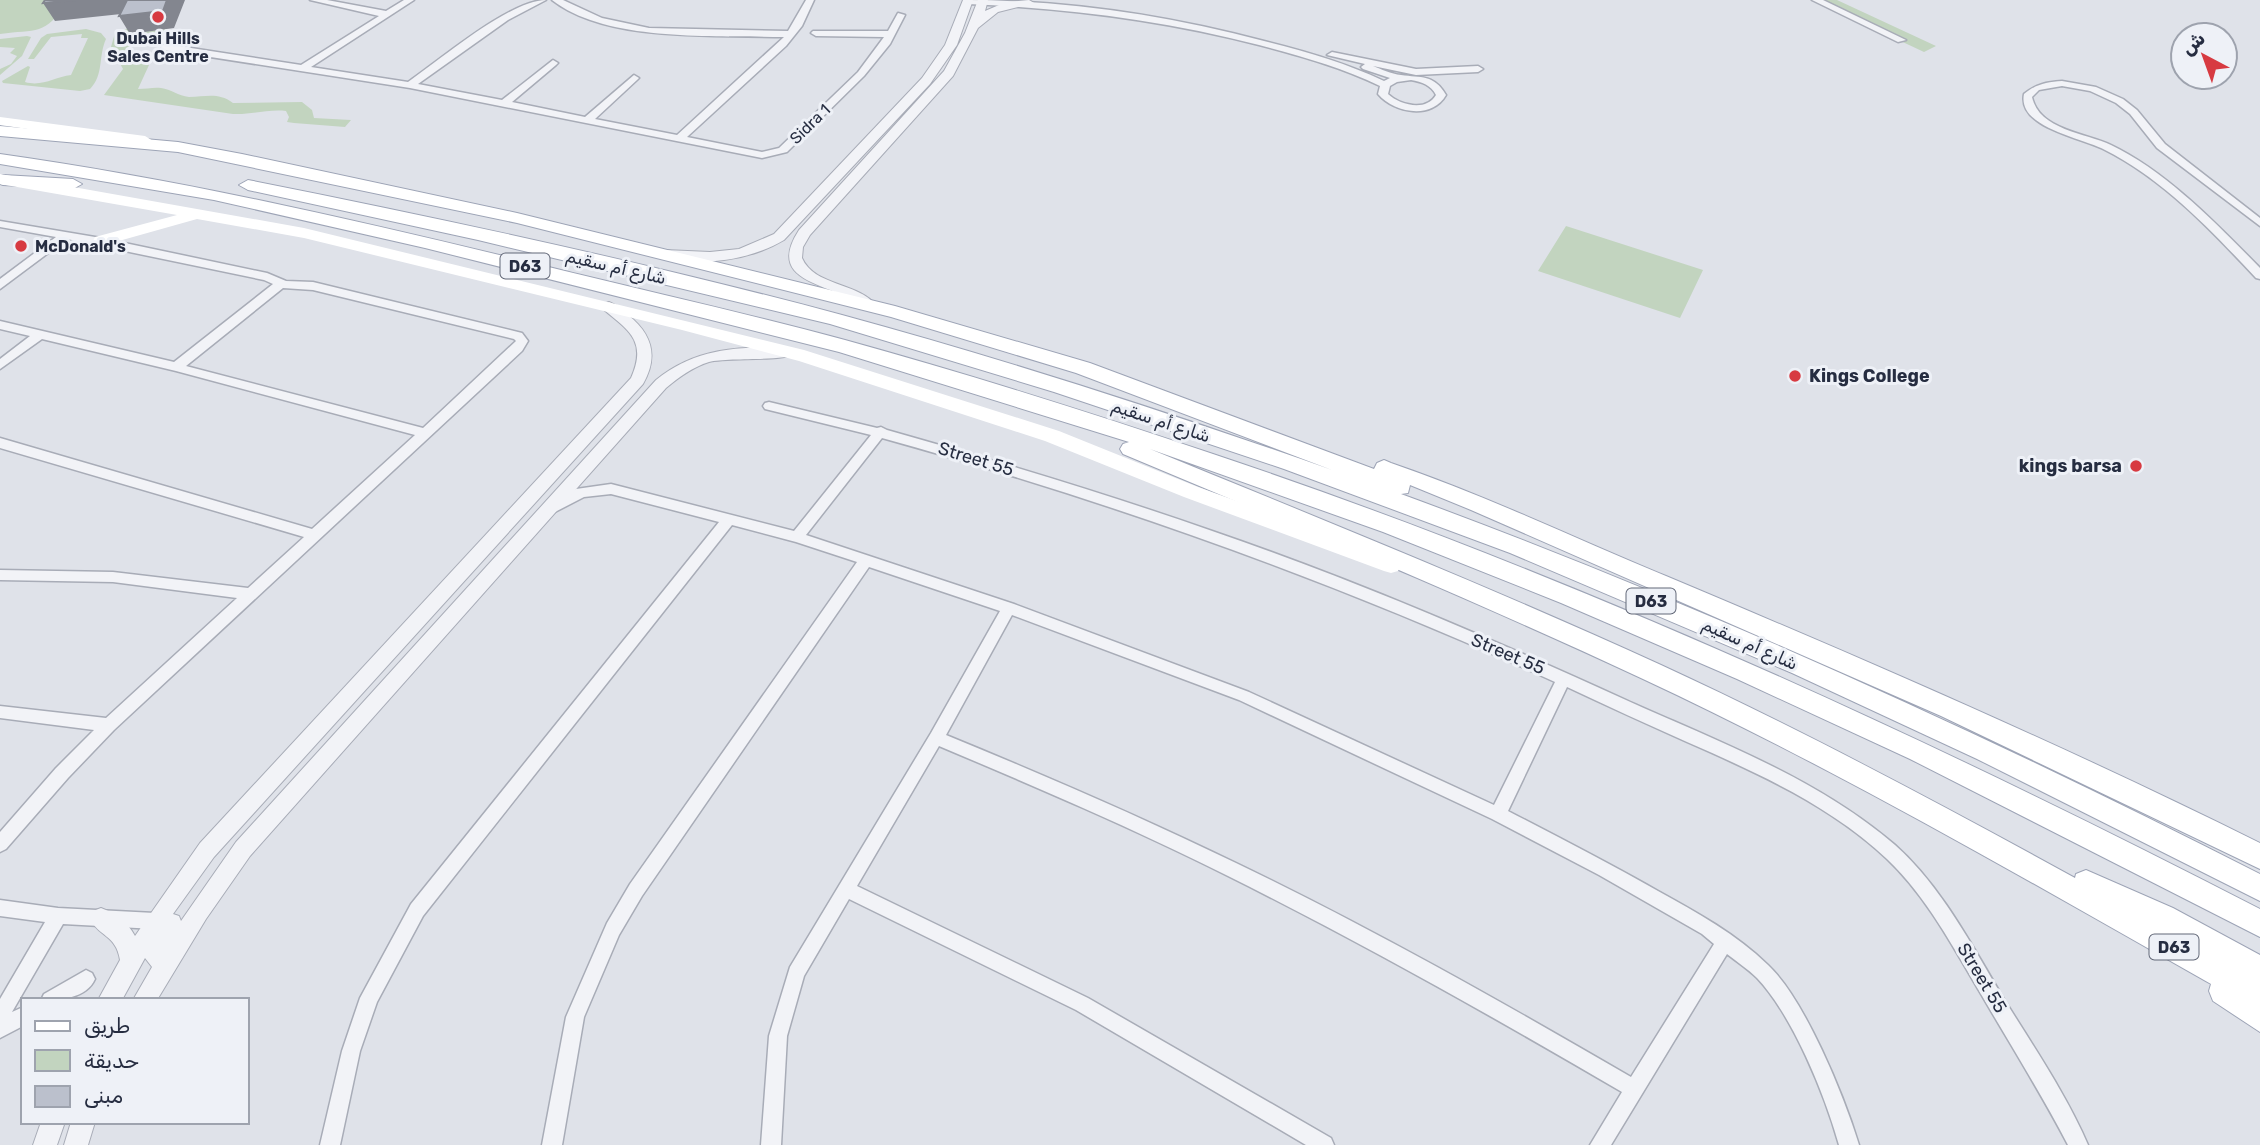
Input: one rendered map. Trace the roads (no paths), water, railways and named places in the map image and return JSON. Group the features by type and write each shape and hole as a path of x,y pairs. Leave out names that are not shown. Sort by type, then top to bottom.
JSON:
{"main road":[{"path":"0,121 178,147 408,194 869,305 1007,343 1122,381 1392,484 1450,509 1517,547"},
{"path":"0,131 178,147"},
{"name":"شارع أم سقيم","path":"0,144 136,164 267,188 842,321 1007,371 1313,472 1517,547 1692,618 1864,694 2032,773 2260,888"},
{"name":"شارع أم سقيم","path":"0,159 174,186 307,213 801,335 1042,407 1206,461 1385,524 1615,615 1940,762 2260,924"},
{"path":"2,179 64,183 250,211 307,213"},
{"path":"2,179 236,219 793,353 1027,427 1311,537 1463,587"},
{"path":"408,194 500,226 667,271 723,292"},
{"path":"101,241 172,220 236,219"},
{"name":"شارع أم سقيم","path":"1122,381 1469,499 1945,706 2260,857"},
{"name":"شارع أم سقيم","path":"1042,407 1155,460 1463,587 1729,709 2026,864 2260,996"},
{"path":"2166,810 2260,844"},
{"path":"2026,864 2080,881 2135,904 2260,970"},
{"path":"2088,898 2159,951 2260,1017"}],"street":[{"path":"314,0 386,14"},
{"path":"304,67 410,0"},
{"path":"410,85 505,18 542,0"},
{"path":"556,0 599,20 649,32 791,34"},
{"path":"680,138 767,60 791,34 810,0"},
{"path":"655,253 729,256 754,250 779,237 926,81 951,45 968,0 1121,12 1210,29 1327,62 1385,85 1401,78"},
{"path":"869,305 853,295 806,275 796,262 796,247 804,233 933,94 949,73 971,33 983,0"},
{"path":"1092,0 1225,23 1401,78 1420,79 1434,84 1440,93 1440,99 1428,107 1406,107 1386,98 1383,94 1385,85"},
{"path":"1816,0 1901,40"},
{"path":"971,33 990,10 1028,3"},
{"name":"Sidra 1","path":"165,47 410,85 762,155 783,150 861,74 891,34 901,15"},
{"path":"817,33 891,34"},
{"path":"1332,55 1416,72 1478,69"},
{"path":"505,103 553,63"},
{"path":"589,119 634,78"},
{"path":"2260,223 2161,146 2134,112 2117,99 2084,87 2058,84 2038,87 2027,96 2030,108 2045,122 2099,143 2133,162 2195,213 2260,275"},
{"path":"0,224 101,241 271,278 282,284 313,286 502,334 512,343 504,360 109,725 62,773 0,844"},
{"path":"0,285 65,235"},
{"path":"176,367 282,284"},
{"path":"110,998 155,921 207,850 627,393 642,373 646,359 645,346 635,329 609,307"},
{"path":"0,325 176,367 424,433"},
{"path":"0,365 41,334"},
{"path":"145,998 198,912 243,849 655,391 683,367 710,356 740,351 793,353"},
{"name":"Street 55","path":"769,406 881,431 1089,494 1236,544 1564,678 1815,796 1856,823 1894,855 1928,892 2057,1101 2078,1145"},
{"path":"797,537 881,431"},
{"path":"0,443 314,535"},
{"path":"588,465 598,482 611,489 797,537 1009,608 1244,695 1498,814 1690,916 1726,940 1762,971 1790,1009 1839,1111 1849,1145"},
{"path":"539,518 573,495 596,489 611,489"},
{"path":"330,1145 351,1051 369,999 417,910 729,519"},
{"path":"552,1145 575,1017 613,929 642,880 866,560"},
{"path":"0,575 113,577 250,594"},
{"path":"771,1145 778,1036 796,973 936,738 1009,608"},
{"path":"1498,814 1564,678"},
{"path":"0,712 109,725"},
{"path":"936,738 1050,785 1273,890 1487,1004 1635,1089"},
{"path":"846,889 1082,1004 1311,1142"},
{"path":"0,908 58,916 170,923 173,929 150,968 151,978 156,980"},
{"path":"0,1016 58,916"},
{"path":"101,918 120,930 126,939 131,961"},
{"path":"1600,1145 1726,940"},
{"path":"53,998 86,979"},
{"path":"0,1029 21,1017"},
{"path":"45,1145 52,1124"},
{"path":"76,1145 82,1124"}],"place":[{"name":"Dubai Hills Sales Centre","path":"158,17"},
{"name":"McDonald's","path":"21,246"},
{"name":"Kings College","path":"1795,376"},
{"name":"kings barsa","path":"2136,466"}]}
